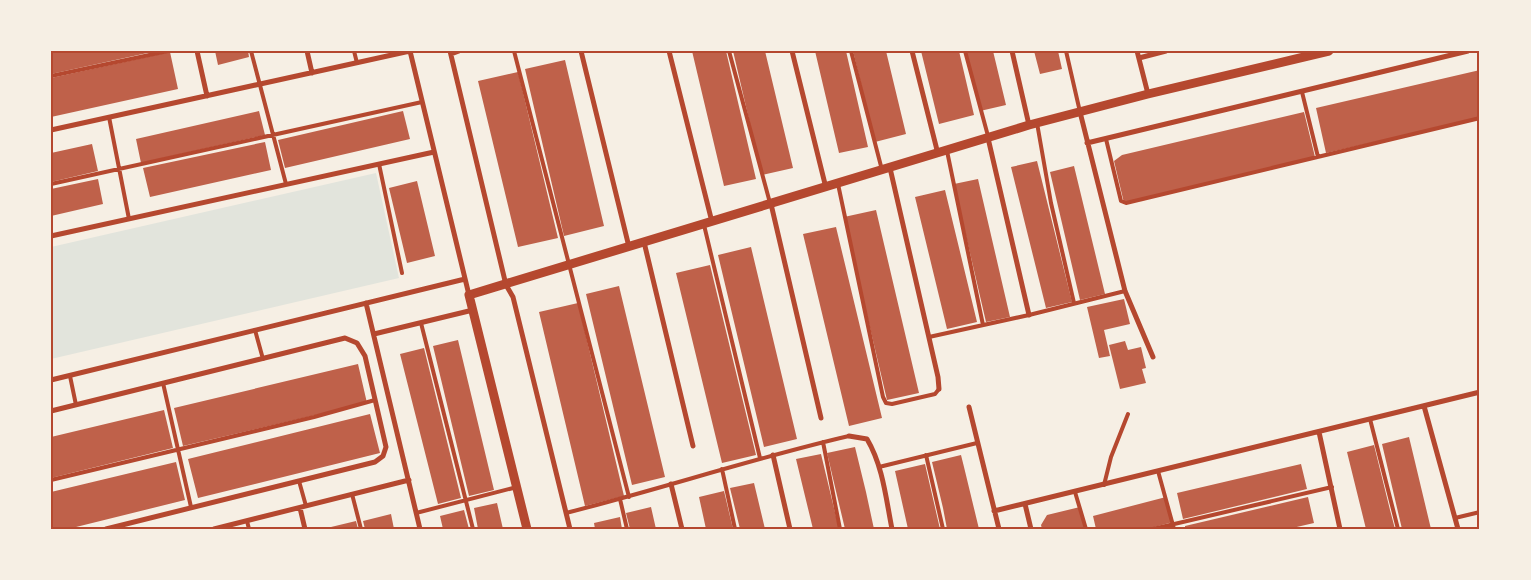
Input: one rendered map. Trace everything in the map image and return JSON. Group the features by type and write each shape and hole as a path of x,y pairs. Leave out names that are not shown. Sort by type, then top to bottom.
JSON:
{"street":[{"path":"196,51 207,96"},
{"path":"307,51 312,72"},
{"path":"51,130 410,51 527,529"},
{"path":"459,51 451,52 506,285 513,297 570,529"},
{"path":"581,51 629,248"},
{"path":"669,51 708,223"},
{"path":"792,51 826,188"},
{"path":"912,51 943,152"},
{"path":"1012,51 1033,124"},
{"path":"1137,51 1148,94"},
{"path":"1139,58 1166,51"},
{"path":"469,295 1033,124 1148,94 1329,51"},
{"path":"1087,143 1468,51"},
{"path":"1080,112 1125,291 1153,357"},
{"path":"988,138 1029,315"},
{"path":"51,236 434,152"},
{"path":"886,169 929,337 939,389"},
{"path":"771,204 821,418"},
{"path":"644,242 693,446"},
{"path":"51,380 465,279"},
{"path":"366,303 420,529"},
{"path":"374,334 473,310"},
{"path":"51,411 345,338 357,343 364,356 386,447 383,456 375,462 106,529"},
{"path":"994,512 1480,392"},
{"path":"1424,406 1458,529"},
{"path":"968,407 999,529"},
{"path":"1319,432 1340,529"},
{"path":"849,436 866,439 874,451 892,529"},
{"path":"773,455 790,529"},
{"path":"214,529 408,480"},
{"path":"671,484 682,529"},
{"path":"1025,504 1031,529"},
{"path":"303,507 305,529"}],"lane":[{"path":"51,76 168,51"},
{"path":"251,51 286,184"},
{"path":"354,51 357,63"},
{"path":"514,51 629,497"},
{"path":"729,51 771,204"},
{"path":"852,51 886,169"},
{"path":"965,51 988,138"},
{"path":"1066,51 1080,112"},
{"path":"1302,92 1318,157"},
{"path":"51,184 422,102"},
{"path":"109,117 129,219"},
{"path":"1106,139 1121,201 1126,203 1480,118"},
{"path":"1033,124 1074,303"},
{"path":"943,152 983,325"},
{"path":"379,164 402,273"},
{"path":"838,184 883,397 886,403 892,404 935,394 939,389"},
{"path":"708,223 760,458"},
{"path":"929,337 1125,291"},
{"path":"421,323 473,529"},
{"path":"255,330 263,358"},
{"path":"70,376 76,405"},
{"path":"163,383 191,508"},
{"path":"51,480 314,417 375,400"},
{"path":"1104,485 1111,457 1128,414"},
{"path":"1370,419 1398,529"},
{"path":"566,513 620,500 760,458 849,436"},
{"path":"823,442 840,529"},
{"path":"879,467 978,443"},
{"path":"926,455 943,529"},
{"path":"722,469 735,529"},
{"path":"1158,471 1173,526"},
{"path":"299,481 303,507"},
{"path":"416,513 517,487"},
{"path":"1153,529 1173,526 1332,487"},
{"path":"1075,492 1086,529"},
{"path":"352,494 361,529"},
{"path":"620,500 627,529"},
{"path":"1455,518 1480,512"},
{"path":"247,521 249,529"}],"shaded area":[{"path":"376,173 399,278 51,359 51,247"}],"building":[{"path":"51,51 152,51 152,52 51,74"},
{"path":"215,51 248,51 249,57 218,65"},
{"path":"692,51 726,51 756,179 724,186"},
{"path":"733,51 765,51 793,168 762,175"},
{"path":"815,51 846,51 868,147 839,153"},
{"path":"853,51 886,51 906,134 875,142"},
{"path":"921,51 959,51 974,115 939,124"},
{"path":"965,51 993,51 1006,105 980,111"},
{"path":"1034,51 1058,51 1062,69 1040,74"},
{"path":"170,52 178,89 51,117 51,78"},
{"path":"565,60 604,226 564,236 525,69"},
{"path":"1480,70 1480,118 1326,153 1316,108"},
{"path":"518,72 558,238 518,247 478,81"},
{"path":"259,111 265,135 141,163 136,139"},
{"path":"403,111 410,139 285,168 278,140"},
{"path":"1304,112 1315,157 1124,203 1114,161 1122,155"},
{"path":"265,142 271,170 150,197 143,168"},
{"path":"92,144 98,171 51,182 51,153"},
{"path":"1037,161 1072,302 1046,308 1011,167"},
{"path":"1074,166 1105,294 1080,300 1050,172"},
{"path":"98,179 103,204 51,216 51,189"},
{"path":"978,179 1010,317 986,322 954,184"},
{"path":"417,181 435,256 407,263 389,188"},
{"path":"945,190 977,322 947,329 915,197"},
{"path":"876,210 919,393 887,400 844,217"},
{"path":"836,227 882,418 849,426 803,234"},
{"path":"751,247 797,439 764,447 718,255"},
{"path":"710,265 756,455 722,463 676,273"},
{"path":"619,286 665,477 632,485 586,294"},
{"path":"1124,299 1130,324 1104,330 1110,356 1099,358 1087,307"},
{"path":"578,303 624,496 585,506 539,312"},
{"path":"458,340 494,490 469,496 433,346"},
{"path":"1125,341 1128,350 1141,347 1146,368 1142,369 1146,383 1120,389 1109,345"},
{"path":"424,348 461,498 438,504 400,354"},
{"path":"358,364 367,403 183,446 174,408"},
{"path":"164,410 173,448 51,478 51,437"},
{"path":"370,414 380,453 198,498 188,459"},
{"path":"1409,437 1431,529 1402,529 1382,444"},
{"path":"1374,445 1395,529 1366,529 1347,452"},
{"path":"855,447 874,529 845,529 827,453"},
{"path":"821,454 839,529 813,529 796,459"},
{"path":"961,455 979,529 947,529 932,462"},
{"path":"176,462 185,500 68,529 51,529 51,492"},
{"path":"925,464 940,529 908,529 895,471"},
{"path":"1301,464 1307,489 1183,519 1177,493"},
{"path":"754,483 765,529 740,529 730,488"},
{"path":"724,491 733,529 706,529 699,497"},
{"path":"1166,497 1173,522 1147,529 1096,529 1093,516"},
{"path":"1308,497 1314,523 1288,529 1185,529 1185,526"},
{"path":"497,503 503,529 478,529 474,508"},
{"path":"651,507 656,529 630,529 626,513"},
{"path":"1080,507 1085,529 1042,529 1041,525 1047,515"},
{"path":"464,510 469,529 443,529 440,516"},
{"path":"391,514 394,529 365,529 363,521"},
{"path":"620,517 622,529 595,529 594,523"},
{"path":"356,521 358,529 331,529 331,527"}]}
